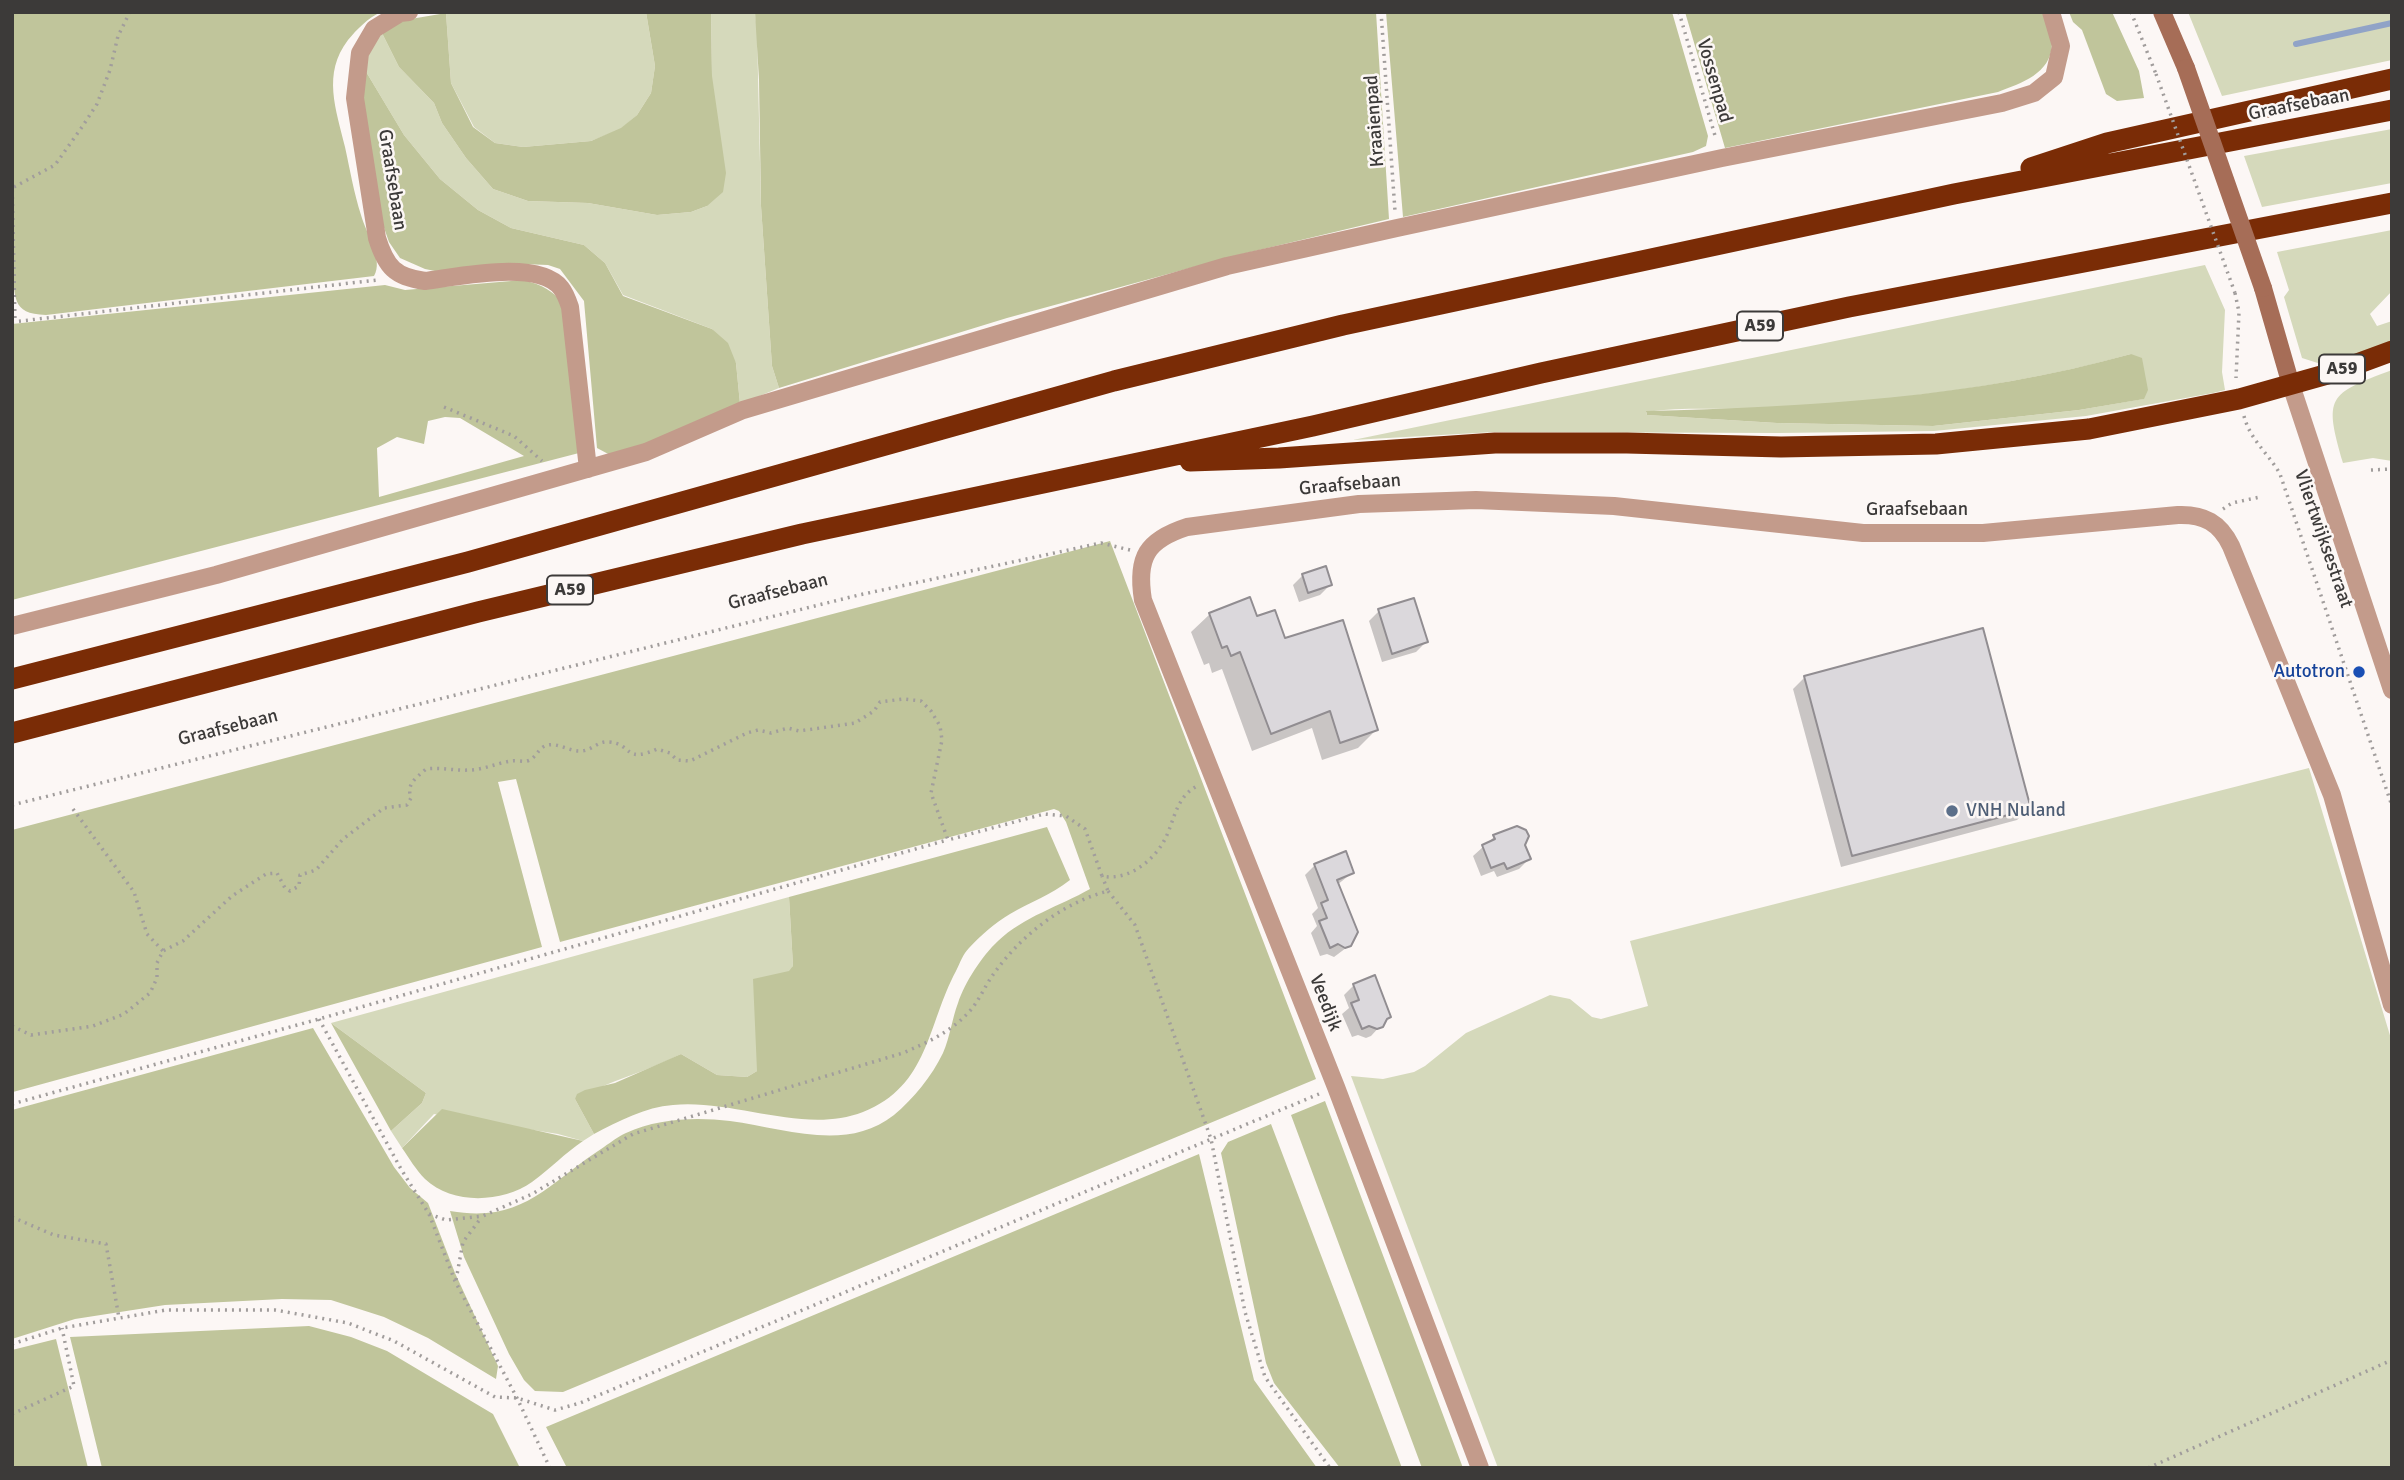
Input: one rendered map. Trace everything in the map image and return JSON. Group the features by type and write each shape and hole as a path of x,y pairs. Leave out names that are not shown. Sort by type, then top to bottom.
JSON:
{"highway":[{"path":"1954,194 2107,143 2392,79"},
{"name":"Graafsebaan","path":"12,679 468,562 1114,381 1343,325 1954,194 2392,110"},
{"name":"A59","path":"12,733 478,612 802,534 1313,426 1541,373 1849,307 2392,203"},
{"name":"A59","path":"1132,463 1279,458 1495,443 1781,447 1936,444 2089,429 2239,399 2291,385 2392,351"}],"street":[{"name":"Graafsebaan","path":"400,275 390,267 377,238 355,98 360,53 374,29 400,13 409,12"},
{"path":"12,626 216,575 646,452 743,410 1227,267 1722,158 2002,103 2034,93 2054,77 2061,46 2052,12"},
{"name":"Vliertwijksestraat","path":"2162,12 2186,68 2263,288 2291,385 2392,690"},
{"path":"400,275 425,281 522,271 542,275 561,287 570,307 588,469"},
{"name":"Graafsebaan","path":"1146,553 1155,541 1168,533 1188,527 1359,504 1463,501 1614,506 1863,533 1983,533 2192,514 2213,523"},
{"path":"2213,523 2225,534 2231,547 2332,795 2392,1005"},
{"name":"Veedijk","path":"1146,553 1141,566 1140,581 1143,600 1336,1087 1480,1468"}],"path":[{"path":"14,187 55,165 82,127 97,104 110,70 118,36 130,12"},
{"name":"Kraaienpad","path":"1381,12 1397,228"},
{"name":"Vossenpad","path":"1679,12 1722,158"},
{"name":"Vliertwijksestraat","path":"2131,12 2235,293 2239,312 2235,373 2239,399 2253,438 2280,474 2392,806"},
{"path":"12,176 14,322 364,282 400,275"},
{"path":"444,407 514,436 559,477"},
{"path":"2371,470 2392,469"},
{"path":"2213,523 2226,506 2260,497"},
{"name":"Graafsebaan","path":"12,805 873,592 1101,543 1146,553"},
{"path":"12,1026 32,1035 93,1026 124,1014 150,993 157,978 157,963 163,951 183,941 232,896 267,874 277,873 285,888 290,891 299,886 300,875 316,870 343,839 377,812 384,808 407,805 411,798 410,784 426,769 472,770 514,760 526,762 542,747 552,744 579,751 591,750 600,742 607,741 618,744 630,754 642,755 657,749 670,753 677,760 690,761 758,730 771,733 788,728 799,731 855,723 874,711 880,702 903,699 921,701 940,726 942,740 931,793 948,840"},
{"path":"1102,876 1112,878 1130,874 1145,864 1161,846 1176,806 1189,790 1214,777"},
{"path":"73,809 134,892 147,934 163,951"},
{"path":"12,1104 948,840 1044,814 1066,816 1085,829 1108,891 1135,925 1211,1139 1245,1312 1265,1377 1330,1468"},
{"path":"429,1214 446,1220 483,1216 532,1194 633,1134 904,1053 942,1036 969,1012 1011,950 1046,921 1088,896 1108,891"},
{"path":"319,1019 429,1214 456,1281 550,1468"},
{"path":"12,1344 62,1328 166,1310 275,1310 348,1323 394,1341 495,1397 517,1398 555,1410 580,1403 1336,1087"},
{"path":"456,1281 463,1242 483,1216"},
{"path":"12,1217 54,1235 106,1244 119,1318"},
{"path":"12,1414 74,1386 62,1328"},
{"path":"2148,1468 2392,1360"}],"green space":[{"path":"12,12 381,12 363,24 348,40 335,66 333,79 335,105 354,190 376,254 377,270 374,276 46,315 34,314 20,307 15,295 12,267"},
{"path":"646,12 655,66 651,93 637,115 621,129 591,141 523,147 495,143 474,127 451,83 446,13"},
{"path":"646,12 711,12 712,76 726,173 723,192 707,206 691,212 657,215 588,203 528,201 493,189 466,158 442,123 434,103 399,67 381,31 399,21 446,13 451,83 473,127 495,143 523,147 591,141 621,128 637,115 651,93 655,66"},
{"path":"711,12 755,12 757,32 761,206 772,366 779,388 740,404 736,363 712,329 623,295 605,263 584,245 511,228 478,210 440,179 404,135 359,60 381,31 399,67 434,103 442,123 466,158 493,189 528,201 588,203 657,215 691,212 707,206 712,76"},
{"path":"755,12 1376,12 1389,219 1234,256 1007,318 779,388 772,366 761,206"},
{"path":"1386,12 1672,12 1708,136 1706,146 1693,152 1403,217"},
{"path":"1685,12 2043,12 2052,44 2041,70 2025,81 1998,92 1725,148"},
{"path":"2069,12 2112,12 2139,71 2144,98 2117,101 2106,94 2082,30 2073,22"},
{"path":"2188,12 2392,12 2392,60 2222,96"},
{"path":"359,60 404,135 440,179 478,210 511,228 584,245 605,263 623,296 712,329 728,343 736,363 740,404 633,451 612,456 597,448 584,301 560,269 548,265 522,264 440,272 425,269 400,258 389,242 354,100"},
{"path":"2392,129 2392,183 2262,207 2244,156"},
{"path":"2392,230 2392,291 2370,314 2377,326 2392,321 2392,342 2324,365 2302,358 2284,297 2289,290 2277,252"},
{"path":"2205,265 2225,310 2222,372 2225,390 2086,416 1934,431 1494,432 1353,440","holes":["2131,354 2143,399 2079,410 1933,426 1777,423 1647,415 1646,412 1779,408 1912,396 2044,375"]},
{"path":"523,280 553,293 567,308 579,453 12,600 12,324 385,285 405,290","holes":["445,417 460,418 524,456 379,497 377,448 397,437 424,444 428,421"]},
{"path":"2131,354 2142,358 2148,390 2144,399 2079,410 1933,426 1777,423 1647,415 1646,411 1768,407 1890,398 2011,381"},
{"path":"2392,370 2392,461 2373,458 2343,463 2334,424 2333,411 2336,401 2354,385"},
{"path":"1110,541 1316,1079 563,1392 535,1391 524,1380 509,1354 464,1257 450,1211 497,1212 516,1206 534,1197 621,1136 651,1124 691,1119 717,1120 814,1135 856,1133 875,1126 894,1115 922,1087 943,1053 965,987 992,947 1019,925 1090,889 1066,822 1059,811 1054,809 560,942 516,779 498,782 542,947 13,1092 12,830"},
{"path":"2309,768 2392,1042 2392,1468 1498,1468 1351,1076 1383,1079 1414,1072 1466,1033 1550,995 1570,999 1592,1017 1601,1019 1648,1006 1630,941"},
{"path":"1047,827 1070,880 1004,918 967,950 946,991 914,1070 901,1087 885,1101 863,1112 817,1120 721,1107 663,1106 642,1112 594,1134 575,1099 577,1094 585,1090 615,1083 681,1054 717,1075 747,1077 757,1071 753,979 789,971 793,966 789,897"},
{"path":"789,897 793,966 757,1071 747,1077 717,1075 681,1054 575,1099 594,1134 583,1141 558,1134 434,1114 402,1148 391,1131 422,1103 426,1093 331,1023"},
{"path":"331,1023 426,1093 422,1103 391,1131"},
{"path":"313,1028 394,1167 410,1188 428,1203 455,1273 498,1366 496,1379 428,1338 384,1317 331,1300 282,1299 165,1305 75,1319 12,1339 12,1110"},
{"path":"1325,1101 1463,1468 1422,1468 1291,1115"},
{"path":"442,1109 583,1141 520,1189 492,1197 463,1197 436,1187 425,1179 402,1148"},
{"path":"1271,1124 1402,1468 1340,1468 1274,1383 1266,1363 1221,1153 1228,1142"},
{"path":"1199,1154 1254,1380 1317,1468 567,1468 546,1427"},
{"path":"309,1326 351,1337 387,1351 493,1414 520,1468 102,1468 70,1337"},
{"path":"56,1339 88,1468 12,1468 12,1350"}],"building":[{"path":"1326,566 1332,585 1308,593 1302,574"},
{"path":"1250,597 1257,616 1275,610 1285,638 1343,620 1378,730 1340,743 1330,711 1271,734 1240,652 1231,656 1227,646 1222,648 1209,613"},
{"path":"1414,598 1428,642 1392,654 1378,609"},
{"path":"1983,628 2031,809 1852,856 1804,676"},
{"path":"1517,826 1526,830 1529,836 1525,845 1531,859 1507,869 1504,863 1491,868 1482,845 1495,839 1493,835"},
{"path":"1346,851 1354,873 1337,880 1358,932 1351,946 1345,948 1338,944 1330,948 1319,921 1327,918 1321,903 1328,900 1314,864"},
{"path":"1375,975 1391,1017 1383,1027 1377,1029 1369,1026 1362,1029 1351,1003 1359,1000 1353,984"}],"waterway":[{"path":"2296,44 2392,23"}],"place":[{"name":"Autotron","path":"2359,672"},
{"name":"VNH Nuland","path":"1952,811"}]}
